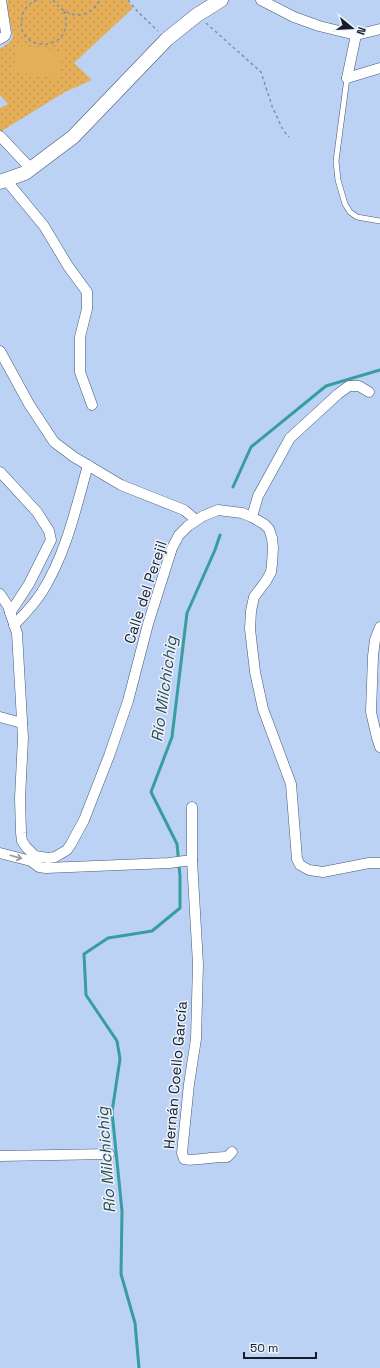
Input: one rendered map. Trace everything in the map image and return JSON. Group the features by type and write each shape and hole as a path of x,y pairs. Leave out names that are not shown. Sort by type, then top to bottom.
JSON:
{"street":[{"path":"0,39 6,35 1,0"},
{"path":"92,405 80,372 80,337 87,309 87,292 68,266 44,226 3,181 25,173 73,136 167,39 197,15 221,0"},
{"path":"260,0 294,17 319,26 356,35 380,29"},
{"path":"356,35 347,78 380,68"},
{"path":"0,136 31,169"},
{"path":"0,351 29,404 54,442 74,457 121,485 184,510 196,520"},
{"path":"252,517 258,496 290,438 338,394 349,386 359,386 369,392"},
{"path":"14,625 42,591 62,551 88,465"},
{"path":"0,472 37,512 49,531 51,540 30,584 10,613"},
{"name":"Calle del Perejil","path":"33,859 48,858 60,855 67,850 84,820 109,756 128,701 148,624 172,548 179,535 188,526 203,516 218,510 233,511 252,517 264,524 269,529 273,548 271,572 254,597 251,611 250,629 255,672 263,709 291,784 297,860 300,865 309,870 322,872 369,863 380,863"},
{"path":"0,594 8,606 17,633 23,738 20,833 22,841 33,859 39,867 46,868 169,863 188,860"},
{"path":"380,627 375,640 373,656 371,712 380,747"},
{"path":"0,717 22,723"},
{"name":"Hernán Coello García","path":"192,807 188,860 198,964 196,1039 189,1084 182,1153 184,1159 189,1161 230,1154"},
{"path":"0,852 33,859"},
{"path":"0,1156 109,1154"}],"lane":[{"path":"347,78 336,160 338,180 345,204 350,212 357,217 380,221"}],"path":[{"path":"37,0 28,6 23,12 21,20 23,32 35,43 48,44 59,38 66,27 64,11"},
{"path":"52,0 64,11 73,15 82,15 93,10 100,0"},
{"path":"128,0 138,12 167,39"},
{"path":"197,15 261,72 272,106 283,130 289,136"}],"shaded area":[{"path":"8,0 127,0 133,8 74,63 92,80 65,92 0,132 0,108 8,104 0,95 0,49 10,42 13,37 7,5"},
{"path":"17,45 63,52 59,79 13,72"}],"waterway":[{"path":"233,487 251,447 326,386 380,370"},
{"name":"Río Milchichig","path":"139,1368 135,1323 121,1274 122,1211 112,1112 120,1059 117,1041 86,995 84,954 108,938 152,931 180,908 180,876 177,844 151,792 172,737 187,613 215,550 220,535"}]}
